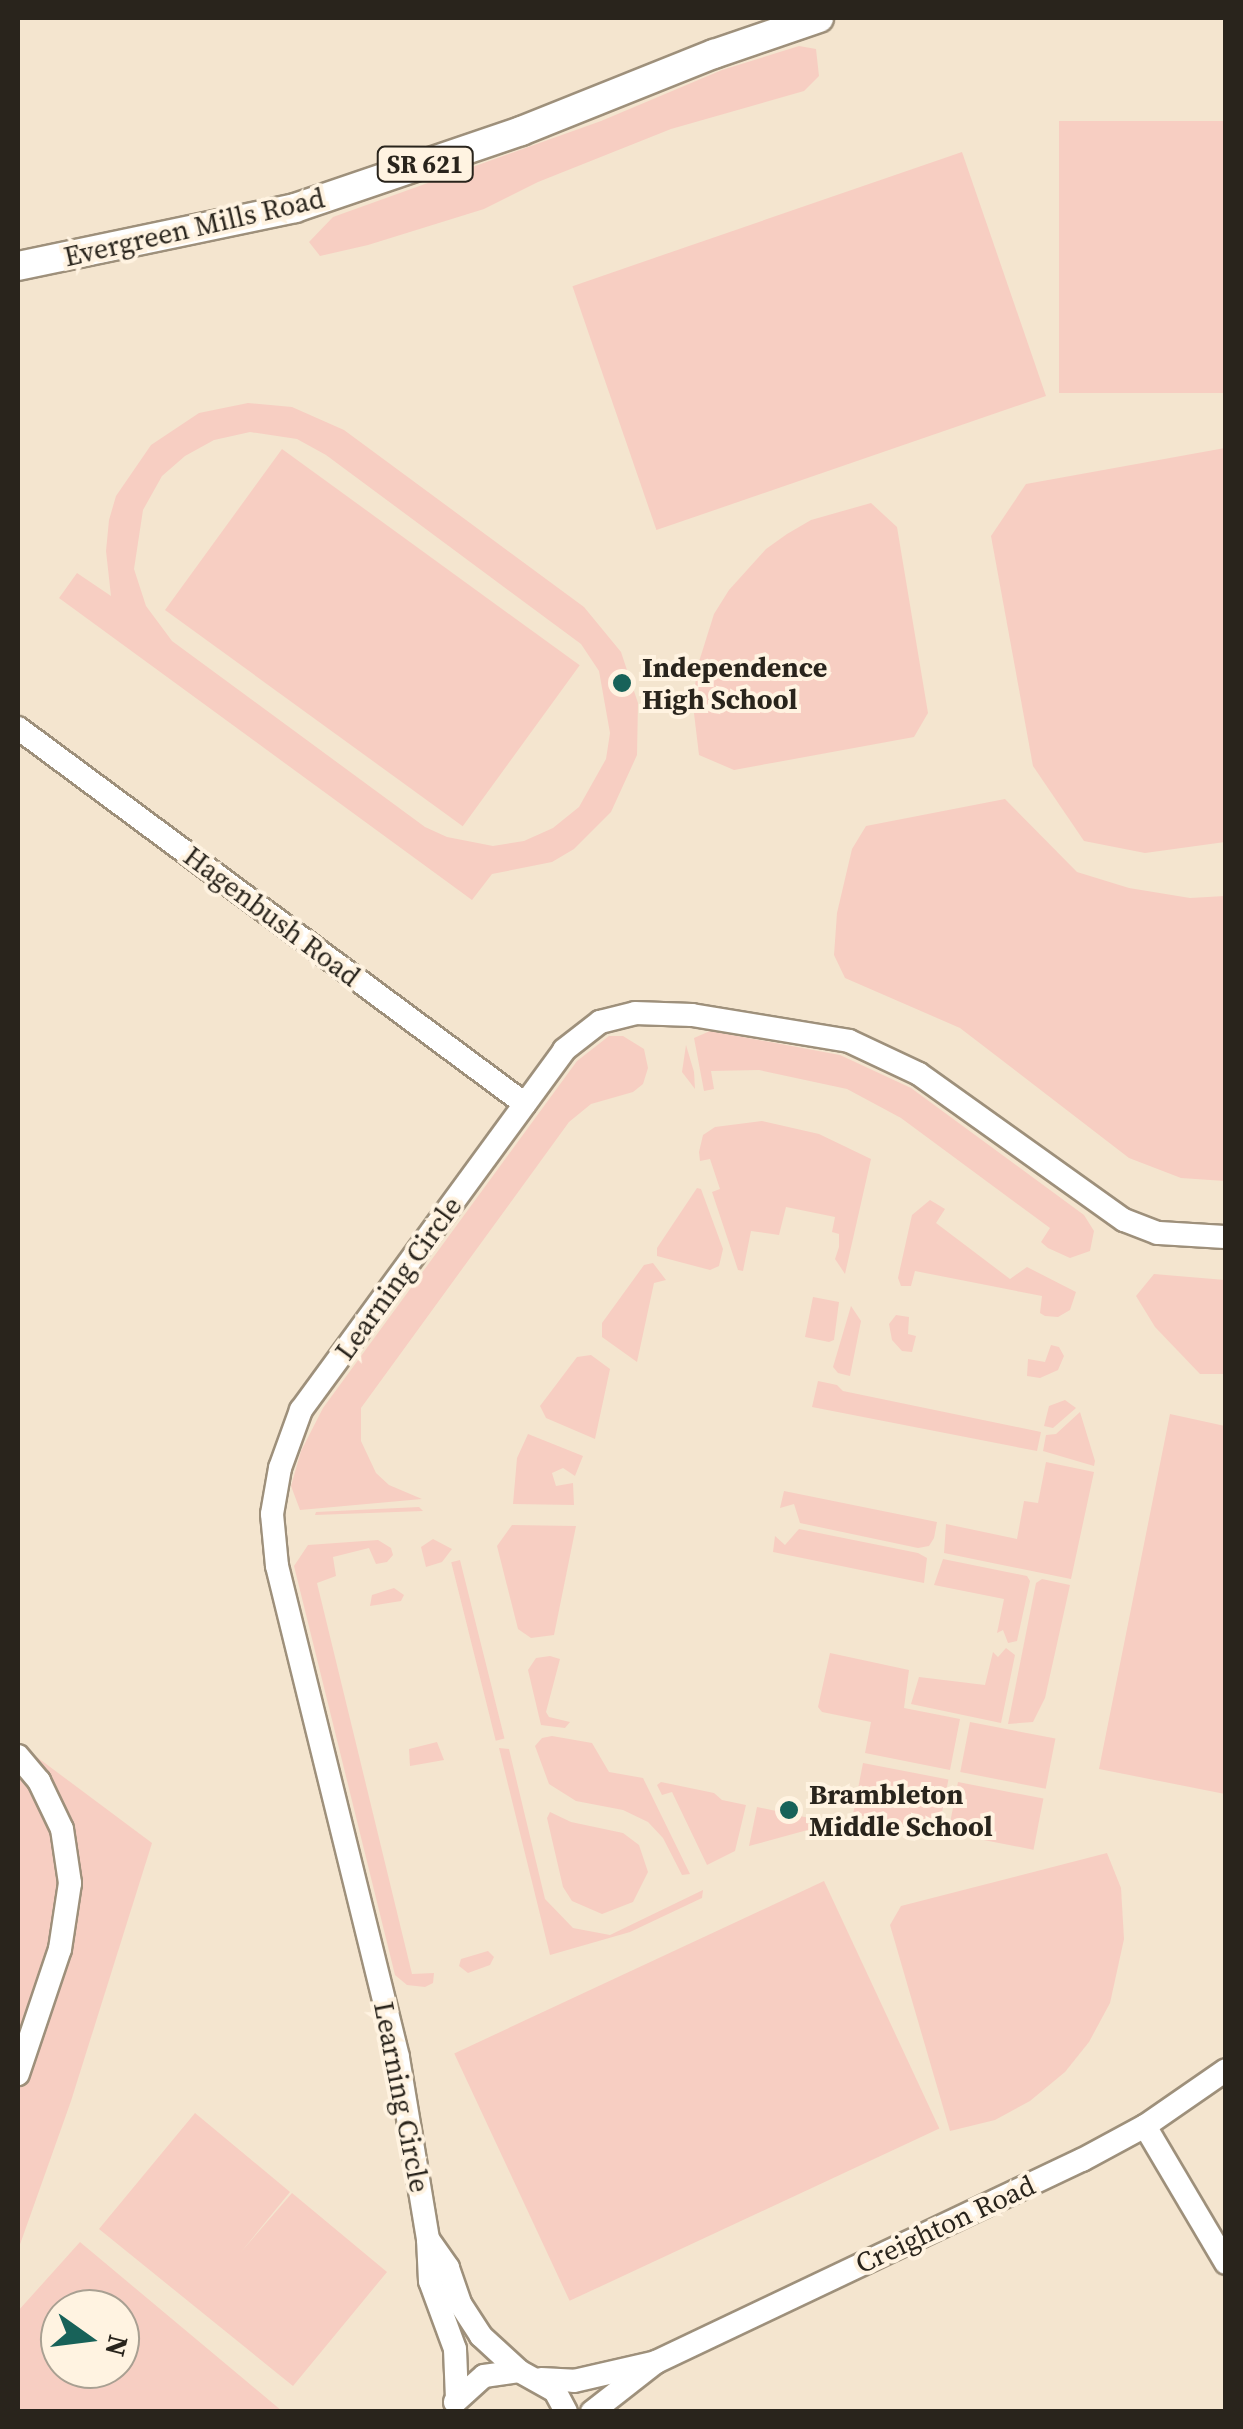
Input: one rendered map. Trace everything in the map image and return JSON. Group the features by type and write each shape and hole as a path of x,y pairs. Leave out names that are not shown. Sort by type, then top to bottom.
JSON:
{"main road":[{"name":"Evergreen Mills Road","path":"18,266 295,208 521,131 714,54 819,18"}],"street":[{"name":"Hagenbush Road","path":"18,728 525,1104"},
{"name":"Learning Circle","path":"454,2405 455,2349 430,2280 428,2239 398,2056 281,1583 272,1514 280,1468 301,1410 564,1050 600,1022 634,1013 692,1015 823,1034 919,1074 1124,1220 1158,1233 1226,1237"},
{"path":"18,1756 39,1780 62,1830 70,1883 60,1949 18,2074"},
{"name":"Creighton Road","path":"592,2412 656,2362 1145,2126 1226,2070"},
{"path":"1145,2126 1226,2262"},
{"name":"Learning Circle","path":"428,2239 448,2268 462,2305 481,2336 519,2371"},
{"name":"Creighton Road","path":"519,2371 541,2379 574,2381 656,2362"},
{"path":"454,2405 484,2376 519,2371"},
{"path":"541,2379 555,2391 566,2412"}],"shaded area":[{"path":"799,46 816,49 819,76 804,91 671,129 538,182 484,209 368,245 320,256 309,242 333,217 601,121 722,70"},
{"path":"1059,121 1225,121 1225,393 1059,393"},
{"path":"962,152 1046,396 656,530 572,286"},
{"path":"248,403 292,407 344,430 584,607 621,652 638,703 637,755 611,812 574,849 552,862 492,874 472,900 59,598 77,573 111,596 106,551 116,496 151,445 199,413","holes":["250,432 297,439 326,455 581,644 599,671 610,733 606,759 579,807 553,828 524,841 493,846 447,837 425,827 172,641 146,606 134,569 143,510 162,476 185,456 214,440"]},
{"path":"1225,448 1225,842 1145,853 1084,841 1033,766 991,536 1026,484"},
{"path":"282,449 580,665 463,826 165,610"},
{"path":"871,503 897,527 928,713 914,737 734,770 699,755 693,705 697,668 714,614 729,590 766,549 787,534 811,520"},
{"path":"1005,799 1077,872 1129,888 1190,898 1225,896 1225,1181 1181,1178 1129,1158 960,1028 845,978 834,955 837,913 852,849 866,826"},
{"path":"710,1031 840,1055 911,1088 1084,1215 1094,1231 1090,1251 1070,1258 1048,1248 1041,1242 1050,1228 901,1118 847,1089 759,1070 711,1071 714,1089 704,1091 694,1038"},
{"path":"609,1036 623,1036 644,1049 648,1068 643,1084 633,1092 591,1104 569,1122 361,1408 361,1441 376,1473 389,1485 422,1499 300,1510 291,1486 301,1451 323,1408 577,1061"},
{"path":"686,1045 694,1072 695,1089 682,1072"},
{"path":"762,1121 819,1134 871,1159 845,1274 835,1259 839,1234 832,1232 835,1217 786,1207 779,1235 751,1231 743,1271 738,1270 712,1192 720,1189 710,1159 700,1161 699,1152 703,1135 715,1127"},
{"path":"697,1188 701,1189 723,1249 719,1266 710,1270 657,1256 657,1248"},
{"path":"930,1200 945,1209 936,1223 1010,1279 1027,1267 1076,1292 1070,1310 1058,1317 1045,1316 1040,1313 1042,1296 915,1271 911,1286 901,1286 898,1278 912,1215"},
{"path":"653,1263 666,1280 654,1283 637,1362 602,1337 602,1323 644,1265"},
{"path":"1154,1274 1225,1280 1225,1374 1200,1374 1155,1327 1136,1296"},
{"path":"813,1297 839,1302 834,1340 805,1337"},
{"path":"851,1306 861,1321 850,1376 833,1367"},
{"path":"896,1315 909,1317 908,1334 916,1336 912,1352 902,1351 892,1340 889,1324"},
{"path":"1051,1345 1059,1347 1064,1356 1058,1370 1040,1378 1027,1376 1028,1359 1045,1362"},
{"path":"591,1355 610,1369 595,1439 546,1418 540,1406 577,1357"},
{"path":"818,1381 837,1385 843,1391 1041,1432 1037,1451 812,1407"},
{"path":"1065,1400 1076,1408 1053,1428 1044,1426 1049,1406"},
{"path":"1080,1412 1094,1466 1043,1451 1046,1435 1056,1434"},
{"path":"1170,1414 1225,1426 1225,1794 1099,1769"},
{"path":"528,1434 583,1456 575,1476 563,1468 552,1473 556,1486 573,1483 574,1505 513,1504 517,1458"},
{"path":"1046,1462 1094,1472 1071,1579 944,1553 946,1524 1017,1539 1024,1501 1038,1503"},
{"path":"784,1491 937,1522 934,1538 929,1546 918,1548 800,1523 794,1504 780,1508"},
{"path":"419,1507 423,1511 315,1515 316,1512"},
{"path":"512,1525 576,1526 554,1635 531,1638 518,1629 497,1546"},
{"path":"799,1529 918,1553 927,1558 924,1583 773,1552 775,1536 785,1545"},
{"path":"433,1539 452,1549 442,1562 426,1567 421,1547"},
{"path":"378,1540 391,1548 393,1555 387,1562 376,1564 369,1548 333,1557 336,1576 317,1583 412,1974 434,1973 433,1983 425,1987 407,1985 395,1975 294,1566 308,1545"},
{"path":"943,1559 1027,1576 1030,1581 1017,1641 1008,1643 1003,1630 997,1633 1004,1599 934,1585"},
{"path":"460,1560 505,1739 496,1741 451,1562"},
{"path":"1042,1579 1070,1585 1045,1698 1033,1722 1008,1724 1036,1583"},
{"path":"394,1588 404,1595 401,1601 370,1606 372,1595"},
{"path":"1006,1648 1015,1655 1001,1723 911,1704 919,1677 985,1685 993,1652 998,1657"},
{"path":"830,1653 909,1670 904,1708 960,1719 950,1770 865,1753 871,1722 822,1712 818,1707"},
{"path":"536,1658 560,1659 546,1712 549,1717 570,1722 565,1728 541,1725 528,1670"},
{"path":"970,1722 1055,1739 1046,1789 960,1772"},
{"path":"542,1738 592,1743 609,1772 643,1778 690,1874 682,1875 663,1838 648,1822 623,1810 576,1801 549,1784 535,1746"},
{"path":"437,1742 444,1760 410,1766 409,1749"},
{"path":"18,1743 152,1843 71,2101 18,2250"},
{"path":"499,1748 509,1749 545,1899 573,1928 610,1935 703,1890 702,1898 630,1932 550,1955"},
{"path":"863,1763 948,1780 938,1831 853,1814"},
{"path":"661,1782 714,1793 722,1800 746,1805 735,1851 707,1865 672,1792 662,1795 657,1785"},
{"path":"958,1782 1043,1799 1033,1850 948,1833"},
{"path":"757,1807 833,1823 749,1846"},
{"path":"550,1812 571,1822 623,1833 639,1845 648,1872 633,1902 602,1914 572,1901 563,1887 547,1818"},
{"path":"1107,1853 1121,1888 1124,1939 1110,2003 1089,2042 1065,2072 1030,2101 995,2120 950,2131 890,1925 901,1906"},
{"path":"824,1881 939,2128 570,2301 454,2053"},
{"path":"488,1951 494,1957 490,1965 468,1973 459,1966 461,1959"},
{"path":"195,2113 290,2192 241,2252 292,2193 387,2272 293,2386 99,2229"},
{"path":"80,2242 136,2289 40,2289 40,2389 140,2389 140,2292 282,2411 18,2411 18,2311"}],"place":[{"name":"Independence High School","path":"622,683"},
{"name":"Brambleton Middle School","path":"789,1810"}]}
